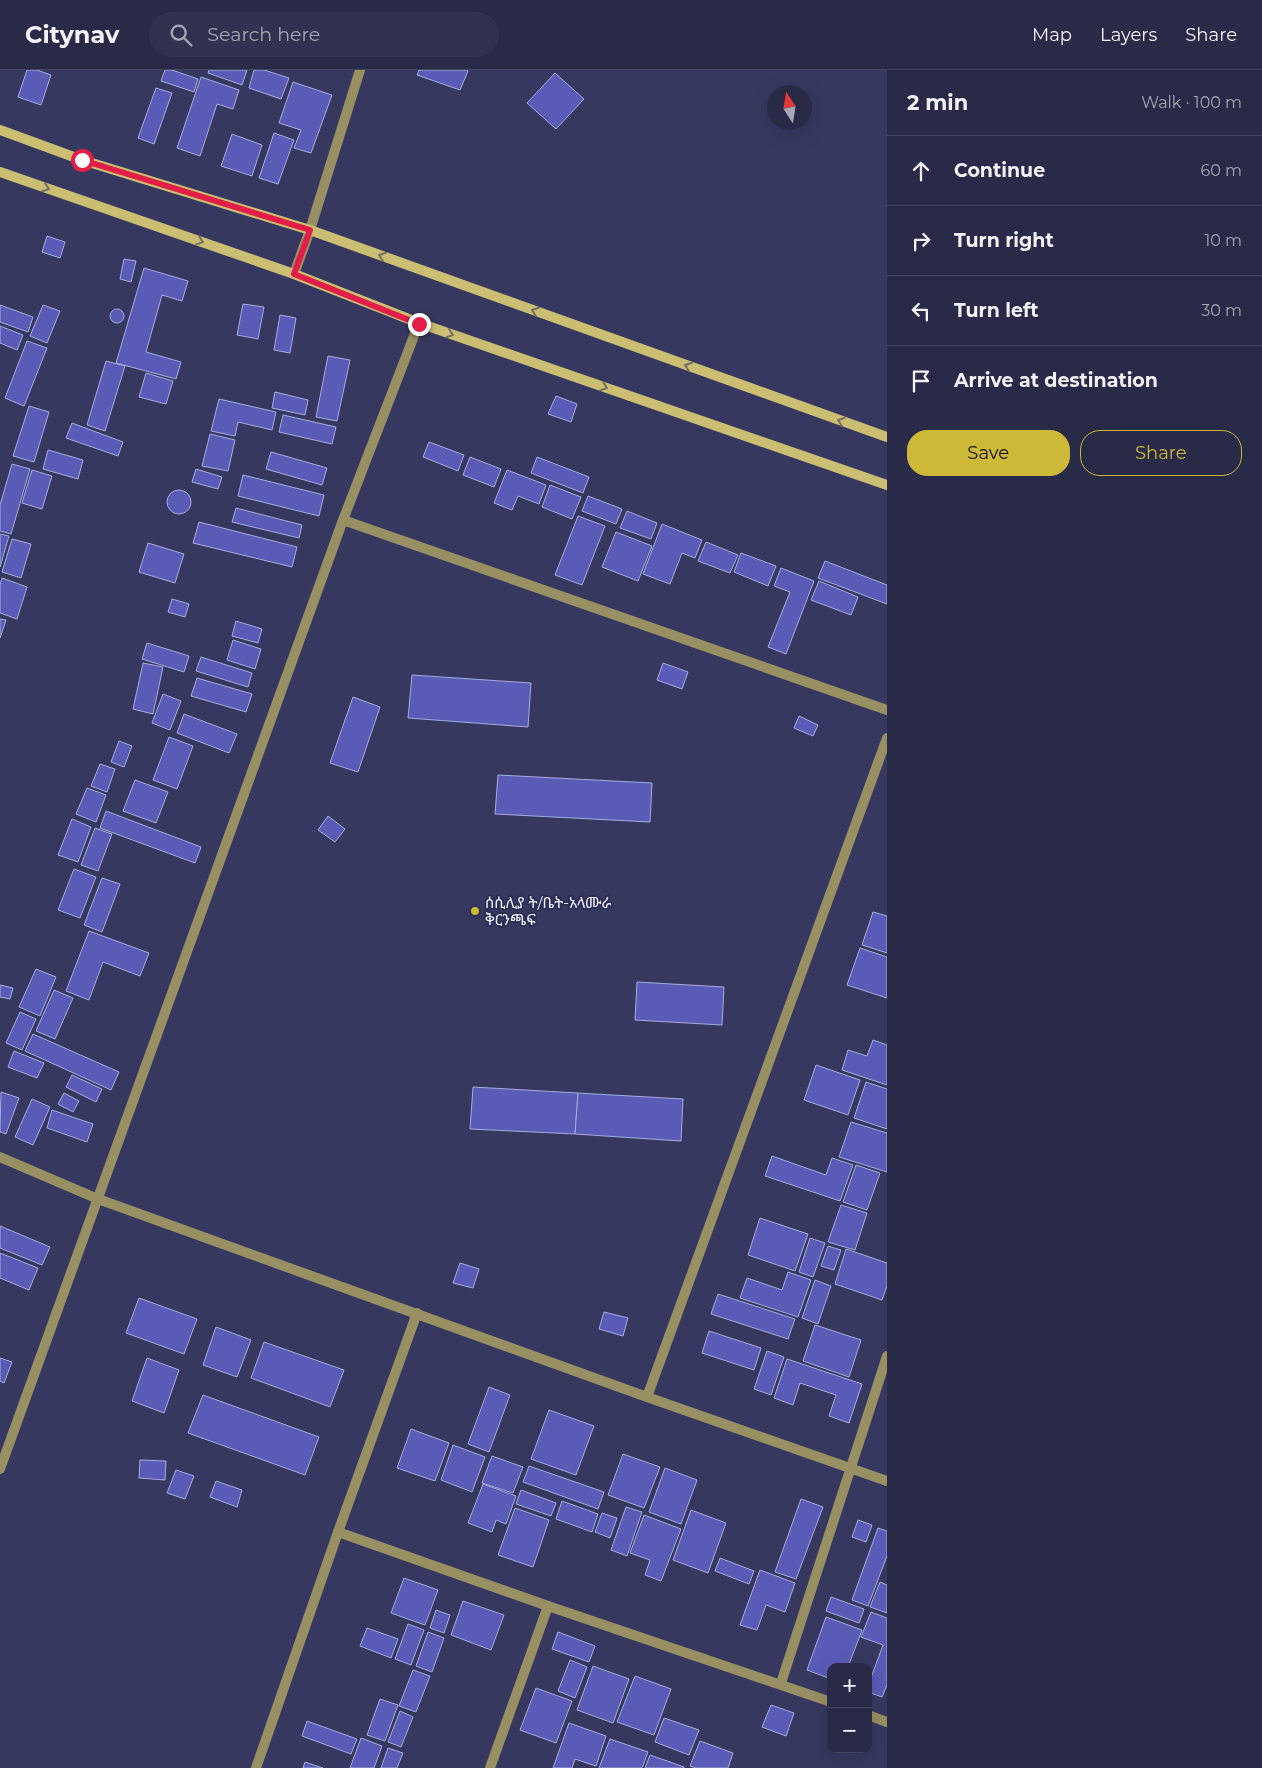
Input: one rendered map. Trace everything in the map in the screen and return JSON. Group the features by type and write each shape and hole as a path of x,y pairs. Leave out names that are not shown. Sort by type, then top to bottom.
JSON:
{"main road":[{"path":"0,130 82,160 310,230 887,437"},
{"path":"0,172 294,274 419,324 887,485"}],"street":[{"path":"294,274 310,230 360,70"},
{"path":"0,1469 343,520 419,324"},
{"path":"343,520 887,710"},
{"path":"647,1397 887,738"},
{"path":"0,1157 98,1199 647,1397 887,1481"},
{"path":"256,1768 417,1313"},
{"path":"780,1684 887,1356"},
{"path":"338,1532 548,1606 827,1701"},
{"path":"490,1768 548,1606"},
{"path":"872,1716 887,1722"}],"building":[{"path":"27,70 37,70 51,75 41,105 18,97"},
{"path":"165,70 172,70 198,79 194,92 161,81"},
{"path":"209,70 247,70 242,85 208,73"},
{"path":"254,70 264,70 289,78 281,99 249,88"},
{"path":"419,70 468,71 460,90 417,75"},
{"path":"555,73 584,99 556,129 527,103"},
{"path":"201,77 239,90 233,109 217,104 200,156 177,148"},
{"path":"293,82 332,95 311,153 294,148 301,130 279,123"},
{"path":"156,88 172,93 154,144 138,138"},
{"path":"274,133 294,140 278,184 259,178"},
{"path":"232,134 262,145 252,176 221,166"},
{"path":"47,236 65,242 60,258 42,252"},
{"path":"124,259 136,261 131,282 120,279"},
{"path":"144,268 188,281 182,301 162,295 146,352 181,362 176,379 116,363"},
{"path":"243,304 264,307 258,339 237,335"},
{"path":"0,305 33,317 28,332 0,322"},
{"path":"43,305 60,311 47,343 30,336"},
{"path":"114,309 120,309 124,316 120,323 114,323 110,319 110,313"},
{"path":"280,315 296,318 290,353 274,350"},
{"path":"0,326 23,335 17,350 0,343"},
{"path":"27,341 47,348 24,406 5,398"},
{"path":"328,356 350,360 337,421 316,417"},
{"path":"106,361 125,366 105,431 87,425"},
{"path":"146,373 173,381 166,404 139,397"},
{"path":"275,392 308,400 305,415 272,408"},
{"path":"556,396 577,404 571,422 548,414"},
{"path":"219,399 276,412 272,430 238,422 235,436 211,431"},
{"path":"29,406 49,412 34,462 13,456"},
{"path":"283,415 336,427 332,444 279,432"},
{"path":"72,423 123,442 118,456 66,438"},
{"path":"210,434 235,440 228,471 202,466"},
{"path":"429,442 464,455 458,471 423,457"},
{"path":"48,450 83,460 78,479 43,469"},
{"path":"271,452 327,468 322,485 266,469"},
{"path":"470,457 501,469 494,487 463,475"},
{"path":"537,457 589,477 583,493 531,473"},
{"path":"12,464 30,469 11,534 0,531 0,505"},
{"path":"196,469 222,477 218,489 192,482"},
{"path":"32,470 52,476 42,509 22,503"},
{"path":"507,470 546,485 539,504 518,496 512,510 494,503"},
{"path":"243,475 324,495 319,516 238,496"},
{"path":"550,485 581,497 572,519 542,507"},
{"path":"179,490 188,493 191,502 188,511 179,514 170,511 167,502 170,493"},
{"path":"588,496 622,509 616,524 582,511"},
{"path":"236,508 302,525 299,538 232,522"},
{"path":"627,511 657,523 651,539 620,528"},
{"path":"578,516 605,526 582,585 555,575"},
{"path":"199,522 297,547 292,567 193,543"},
{"path":"662,524 702,540 695,558 682,553 670,584 643,574"},
{"path":"616,532 652,546 638,581 602,567"},
{"path":"0,534 9,536 0,567"},
{"path":"12,539 31,544 21,578 2,572"},
{"path":"706,542 738,555 730,573 698,561"},
{"path":"148,543 184,554 175,583 139,572"},
{"path":"741,553 776,566 768,586 734,572"},
{"path":"825,561 887,585 887,604 818,578"},
{"path":"781,568 814,581 786,654 768,647 790,592 774,586"},
{"path":"2,578 27,587 17,619 0,613 0,585"},
{"path":"819,581 858,597 851,615 811,600"},
{"path":"172,599 189,604 185,617 168,612"},
{"path":"0,619 6,620 0,638"},
{"path":"236,621 262,629 258,643 232,636"},
{"path":"233,640 261,649 255,669 227,660"},
{"path":"147,643 189,656 184,672 142,659"},
{"path":"201,657 252,673 248,687 196,671"},
{"path":"143,663 163,667 153,714 133,709"},
{"path":"663,663 688,672 682,689 657,680"},
{"path":"412,675 531,683 528,727 408,718"},
{"path":"197,678 252,694 246,712 191,696"},
{"path":"163,694 181,701 170,730 152,723"},
{"path":"353,697 380,707 358,772 330,763"},
{"path":"184,714 237,734 229,753 177,733"},
{"path":"799,716 818,725 813,736 794,728"},
{"path":"169,737 193,746 177,789 153,780"},
{"path":"119,741 132,746 124,767 111,762"},
{"path":"100,764 115,769 107,792 91,786"},
{"path":"498,775 652,783 650,822 495,814"},
{"path":"135,780 168,792 156,823 123,811"},
{"path":"87,788 106,795 96,822 76,814"},
{"path":"106,811 201,847 195,863 100,828"},
{"path":"328,816 345,829 335,842 318,830"},
{"path":"72,819 91,827 78,862 58,855"},
{"path":"95,828 112,834 98,871 81,865"},
{"path":"74,869 96,877 80,918 58,910"},
{"path":"102,878 120,884 102,932 84,925"},
{"path":"873,912 887,916 887,953 862,945"},
{"path":"89,931 149,953 140,976 103,962 89,1000 66,991"},
{"path":"860,948 887,957 887,998 847,985"},
{"path":"36,969 56,977 40,1016 19,1007"},
{"path":"637,982 724,987 722,1025 635,1020"},
{"path":"0,985 13,988 10,999 0,997"},
{"path":"54,990 73,998 55,1039 36,1031"},
{"path":"20,1012 36,1019 22,1050 6,1043"},
{"path":"33,1034 119,1072 111,1090 25,1051"},
{"path":"873,1040 887,1045 887,1085 842,1070 848,1050 867,1056"},
{"path":"14,1051 44,1063 37,1078 8,1067"},
{"path":"816,1065 860,1080 848,1115 804,1100"},
{"path":"72,1075 102,1089 96,1102 66,1087"},
{"path":"866,1082 887,1089 887,1129 854,1118"},
{"path":"473,1087 578,1093 575,1134 470,1129"},
{"path":"1,1092 19,1098 6,1134 0,1132"},
{"path":"64,1093 79,1101 73,1112 58,1104"},
{"path":"578,1093 683,1099 681,1141 575,1134"},
{"path":"32,1099 50,1107 33,1145 15,1137"},
{"path":"52,1110 93,1124 87,1142 47,1128"},
{"path":"851,1122 887,1133 887,1172 839,1157"},
{"path":"772,1156 826,1175 832,1158 853,1165 840,1201 765,1176"},
{"path":"856,1165 880,1173 867,1210 843,1202"},
{"path":"841,1205 867,1213 855,1250 828,1242"},
{"path":"760,1218 808,1234 795,1271 748,1255"},
{"path":"0,1226 50,1247 42,1265 0,1248"},
{"path":"810,1238 825,1243 813,1277 799,1272"},
{"path":"828,1246 841,1250 834,1270 821,1266"},
{"path":"846,1249 887,1263 887,1286 882,1300 835,1284"},
{"path":"0,1253 38,1268 29,1290 0,1278"},
{"path":"460,1263 479,1269 473,1288 453,1283"},
{"path":"788,1272 811,1280 798,1317 740,1298 747,1278 782,1290"},
{"path":"815,1280 831,1286 818,1324 802,1318"},
{"path":"718,1294 795,1319 788,1339 711,1314"},
{"path":"139,1298 197,1319 184,1354 126,1333"},
{"path":"604,1312 628,1318 623,1336 599,1329"},
{"path":"815,1325 861,1340 849,1377 803,1361"},
{"path":"216,1327 251,1340 237,1377 203,1365"},
{"path":"709,1331 761,1348 754,1370 702,1353"},
{"path":"264,1342 344,1370 330,1407 251,1378"},
{"path":"767,1351 784,1357 771,1395 754,1389"},
{"path":"0,1358 12,1362 4,1383 0,1381"},
{"path":"147,1358 179,1370 164,1413 132,1401"},
{"path":"787,1359 862,1384 849,1423 829,1416 836,1395 800,1383 793,1405 774,1398"},
{"path":"489,1387 510,1395 489,1452 468,1444"},
{"path":"203,1395 319,1437 305,1475 188,1433"},
{"path":"549,1410 594,1426 576,1475 531,1459"},
{"path":"411,1429 449,1443 435,1481 397,1468"},
{"path":"453,1445 485,1457 472,1492 441,1480"},
{"path":"623,1454 660,1467 644,1508 608,1495"},
{"path":"492,1456 523,1467 513,1493 482,1483"},
{"path":"140,1460 166,1461 165,1480 139,1478"},
{"path":"529,1466 604,1492 598,1509 523,1482"},
{"path":"665,1468 697,1480 681,1524 649,1512"},
{"path":"176,1470 194,1476 185,1499 167,1493"},
{"path":"216,1481 242,1490 237,1507 210,1497"},
{"path":"483,1484 516,1496 506,1524 496,1520 492,1532 468,1523"},
{"path":"521,1490 556,1503 551,1516 516,1504"},
{"path":"801,1499 823,1507 796,1579 775,1572"},
{"path":"562,1501 598,1514 592,1532 556,1519"},
{"path":"626,1507 642,1512 627,1556 611,1550"},
{"path":"515,1508 549,1520 533,1567 498,1555"},
{"path":"691,1510 726,1523 708,1573 673,1560"},
{"path":"602,1513 617,1518 610,1538 595,1532"},
{"path":"644,1515 681,1529 661,1581 645,1575 650,1560 630,1553"},
{"path":"858,1520 872,1525 866,1542 852,1537"},
{"path":"878,1528 887,1531 887,1556 868,1606 852,1600"},
{"path":"720,1558 754,1571 749,1584 715,1571"},
{"path":"760,1570 795,1583 785,1612 766,1605 757,1630 740,1625"},
{"path":"404,1578 438,1590 425,1625 391,1613"},
{"path":"880,1582 887,1585 887,1613 870,1607"},
{"path":"831,1597 864,1609 859,1623 826,1611"},
{"path":"463,1601 504,1615 491,1650 451,1635"},
{"path":"436,1610 450,1615 444,1633 430,1628"},
{"path":"871,1612 887,1618 887,1685 882,1697 872,1693 872,1675 883,1645 861,1637"},
{"path":"826,1617 862,1630 850,1663 827,1663 827,1678 807,1670"},
{"path":"408,1624 424,1630 411,1665 395,1659"},
{"path":"367,1628 398,1639 391,1658 360,1646"},
{"path":"428,1632 444,1638 432,1672 416,1666"},
{"path":"558,1632 595,1646 589,1662 552,1649"},
{"path":"570,1660 587,1667 575,1698 558,1691"},
{"path":"593,1666 629,1679 613,1723 577,1710"},
{"path":"413,1670 430,1676 416,1712 399,1706"},
{"path":"635,1676 671,1689 654,1735 617,1722"},
{"path":"536,1688 572,1701 556,1743 520,1730"},
{"path":"380,1699 398,1705 385,1741 367,1735"},
{"path":"771,1705 794,1713 786,1736 762,1727"},
{"path":"400,1711 413,1717 401,1747 388,1742"},
{"path":"664,1718 699,1730 689,1755 655,1742"},
{"path":"307,1721 357,1739 351,1754 302,1736"},
{"path":"569,1723 606,1736 596,1766 575,1759 572,1768 553,1768"},
{"path":"361,1738 382,1746 374,1768 350,1768"},
{"path":"610,1739 648,1752 642,1768 599,1768"},
{"path":"700,1741 733,1753 728,1768 696,1768 690,1766"},
{"path":"388,1748 403,1753 397,1768 381,1768"},
{"path":"650,1755 684,1767 684,1768 645,1768"},
{"path":"305,1762 323,1768 303,1768"}],"place":[{"name":"ሰሲሊያ ት/ቤት-አላሙራ ቅርንጫፍ","path":"475,911"}],"route":[{"path":"82,160 310,230 294,274 419,324"}]}
